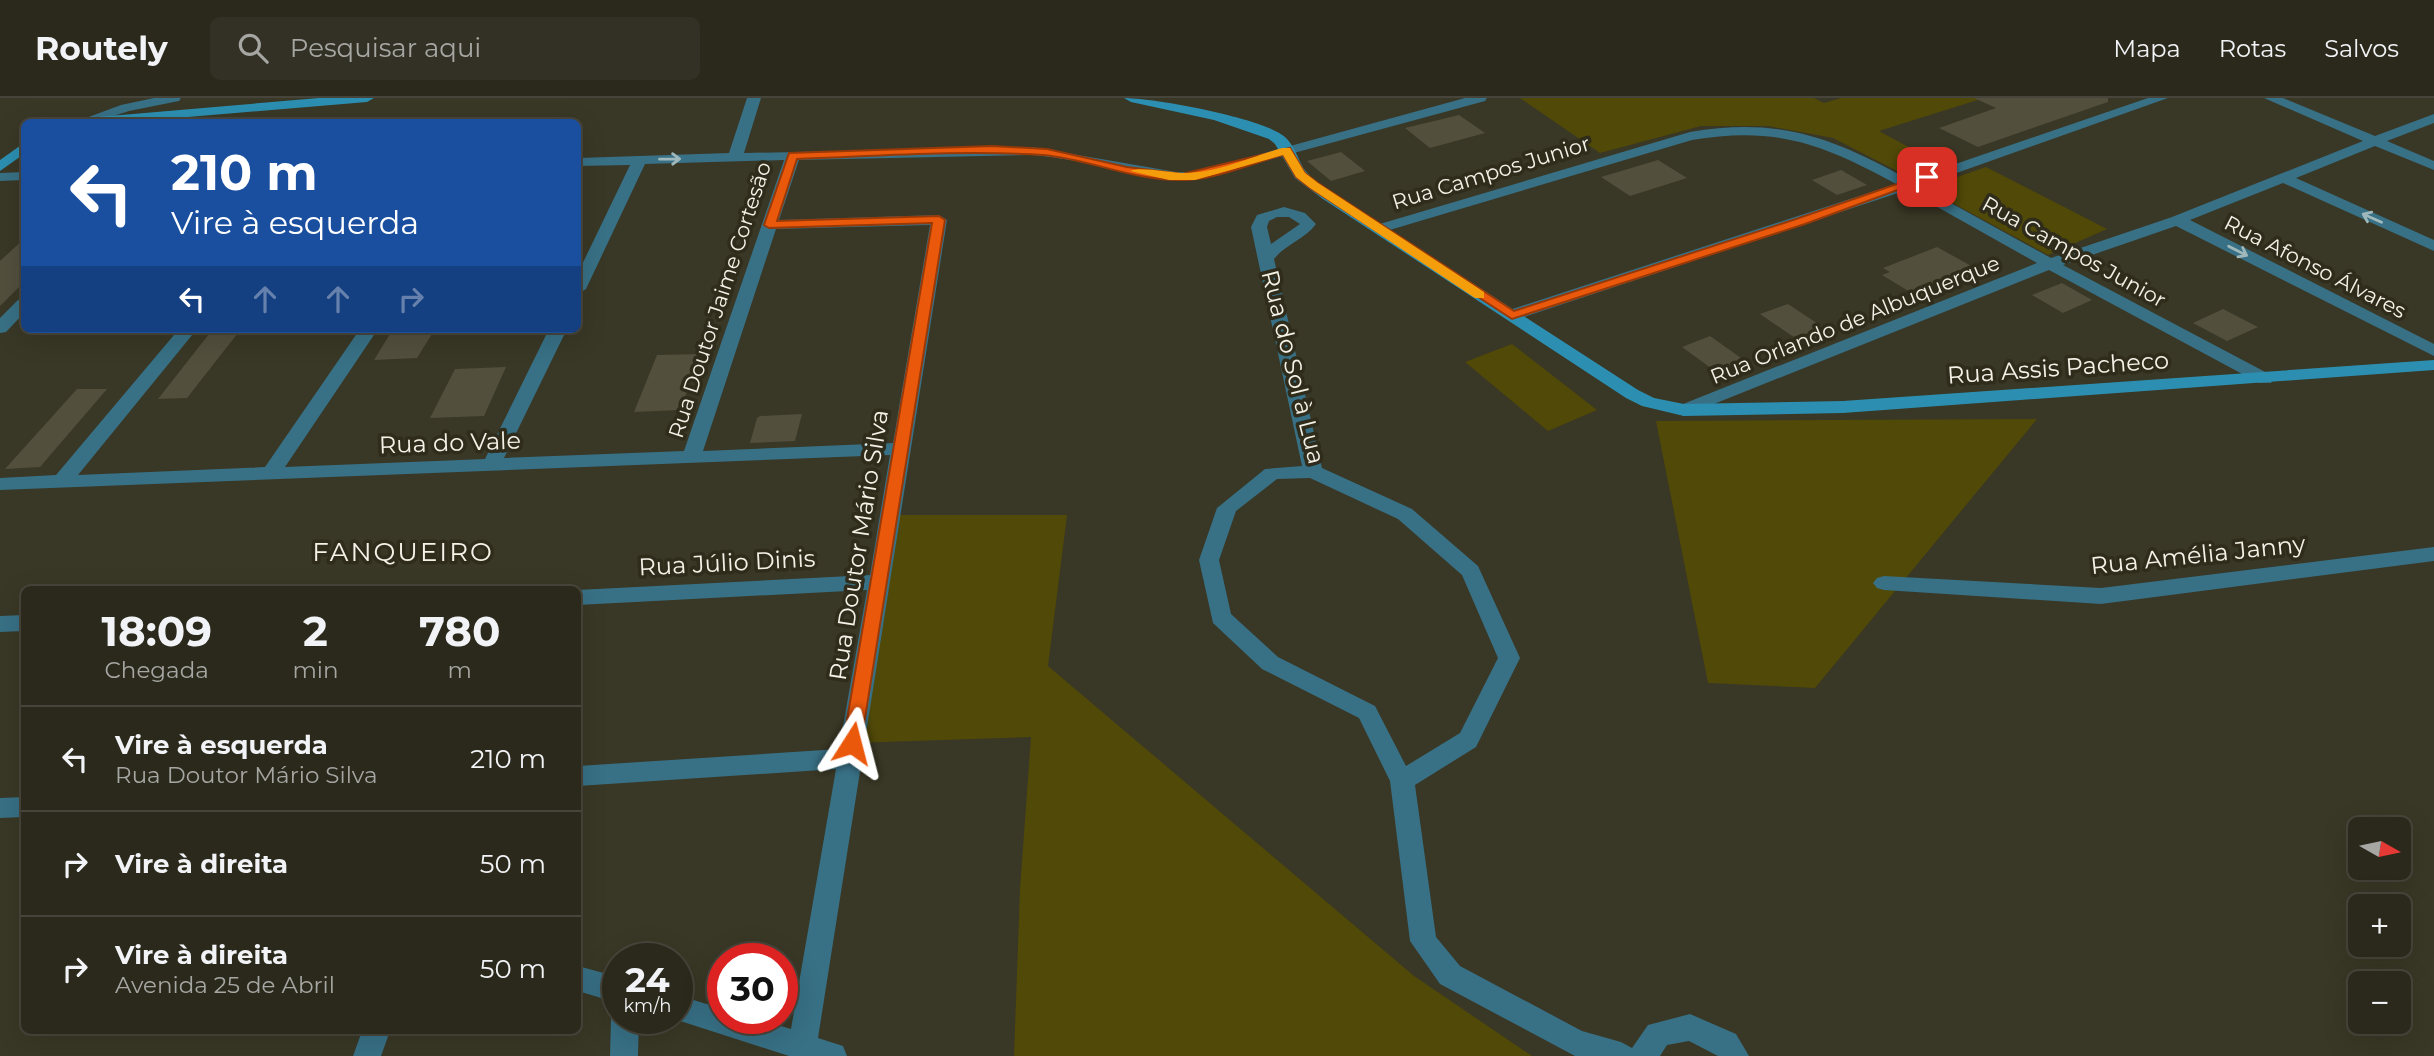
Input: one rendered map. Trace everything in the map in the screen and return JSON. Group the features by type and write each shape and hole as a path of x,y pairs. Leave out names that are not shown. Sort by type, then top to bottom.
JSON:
{"street":[{"path":"90,119 125,103 174,98"},
{"path":"111,119 267,102 367,98"},
{"path":"735,158 754,98"},
{"name":"Rua Assis Pacheco","path":"1136,98 1251,127 1274,136 1281,141 1300,175 1378,229 1632,394 1648,402 1684,410 1843,407 2434,365"},
{"path":"581,162 992,150 1047,152 1127,170 1182,177 1195,176 1480,98"},
{"path":"1512,315 2161,98"},
{"path":"2271,98 2434,166"},
{"name":"Rua Orlando de Albuquerque","path":"1684,410 2050,264 2177,220 2372,140 2434,118"},
{"name":"Rua Campos Junior","path":"1378,229 1690,136 1726,130 1775,132 1817,141 1856,156 2265,379"},
{"path":"0,167 21,150"},
{"name":"Rua Doutor Jaime Cortesão","path":"691,458 793,155"},
{"path":"581,283 640,160"},
{"path":"0,177 21,176"},
{"path":"2283,178 2434,246"},
{"name":"Rua Doutor Mário Silva","path":"769,225 939,220 802,1046"},
{"name":"Rua Afonso Álvares","path":"2177,220 2434,351"},
{"name":"Rua do Sol à Lua","path":"1266,259 1313,472 1405,514 1471,571 1509,658 1468,740 1402,780"},
{"path":"0,328 21,307"},
{"path":"61,482 185,333"},
{"path":"270,474 366,333"},
{"path":"491,466 556,333"},
{"name":"Rua do Vale","path":"0,484 901,449"},
{"path":"1313,472 1272,473 1227,508 1209,560 1221,617 1270,663 1367,712 1402,780 1423,941 1450,975 1576,1043 1621,1056"},
{"name":"Rua Amélia Janny","path":"1884,583 2101,596 2434,554"},
{"name":"Rua Júlio Dinis","path":"581,597 879,582"},
{"path":"0,624 21,623"},
{"path":"581,776 850,758"},
{"path":"0,808 21,807"},
{"path":"581,980 602,986"},
{"path":"693,1013 833,1056"},
{"path":"1643,1056 1658,1034 1690,1027 1726,1044 1735,1056"},
{"path":"367,1056 375,1034"},
{"path":"624,1056 625,1034"}],"shaded area":[{"path":"1520,98 1814,98 1824,103 1841,98 1984,98 1879,131 1938,163 1905,175 1833,138 1768,126 1701,126 1600,153"},
{"path":"1986,167 2107,229 2048,255 1925,188"},
{"path":"1512,344 1597,410 1548,431 1465,362"},
{"path":"2037,419 1815,688 1708,683 1656,421"},
{"path":"890,515 1067,515 1048,666 1414,976 1532,1056 1014,1056 1020,889 1031,737 852,743"}],"building":[{"path":"1974,98 2108,98 2108,102 1978,147 1939,128 1996,108"},
{"path":"1459,115 1485,133 1430,148 1405,128"},
{"path":"1341,152 1365,171 1331,181 1307,161"},
{"path":"1658,160 1687,178 1630,196 1601,177"},
{"path":"1841,170 1867,185 1837,195 1812,180"},
{"path":"21,242 21,285 0,306 0,261"},
{"path":"1937,247 1984,273 1920,298 1882,275 1890,272 1883,268"},
{"path":"2062,283 2092,300 2063,313 2032,295"},
{"path":"1788,304 1832,333 1804,344 1760,314"},
{"path":"2223,309 2258,327 2227,341 2193,323"},
{"path":"210,333 238,333 187,398 158,399"},
{"path":"391,333 433,333 417,358 374,360"},
{"path":"1710,336 1748,363 1719,374 1682,347"},
{"path":"701,354 680,410 634,412 657,355"},
{"path":"506,367 484,416 430,418 455,369"},
{"path":"77,389 107,389 40,467 5,469"},
{"path":"802,414 795,441 750,443 757,418 760,416"}],"slow traffic":[{"path":"1136,171 1169,177 1195,176 1286,150 1300,175 1314,186 1480,295"}],"district":[{"name":"FANQUEIRO","path":"403,552"}],"route":[{"path":"852,743 939,220 769,225 793,155 992,150 1047,152 1127,170 1182,177 1195,176 1286,150 1300,175 1314,186 1512,315 1800,222 1927,177"}]}
